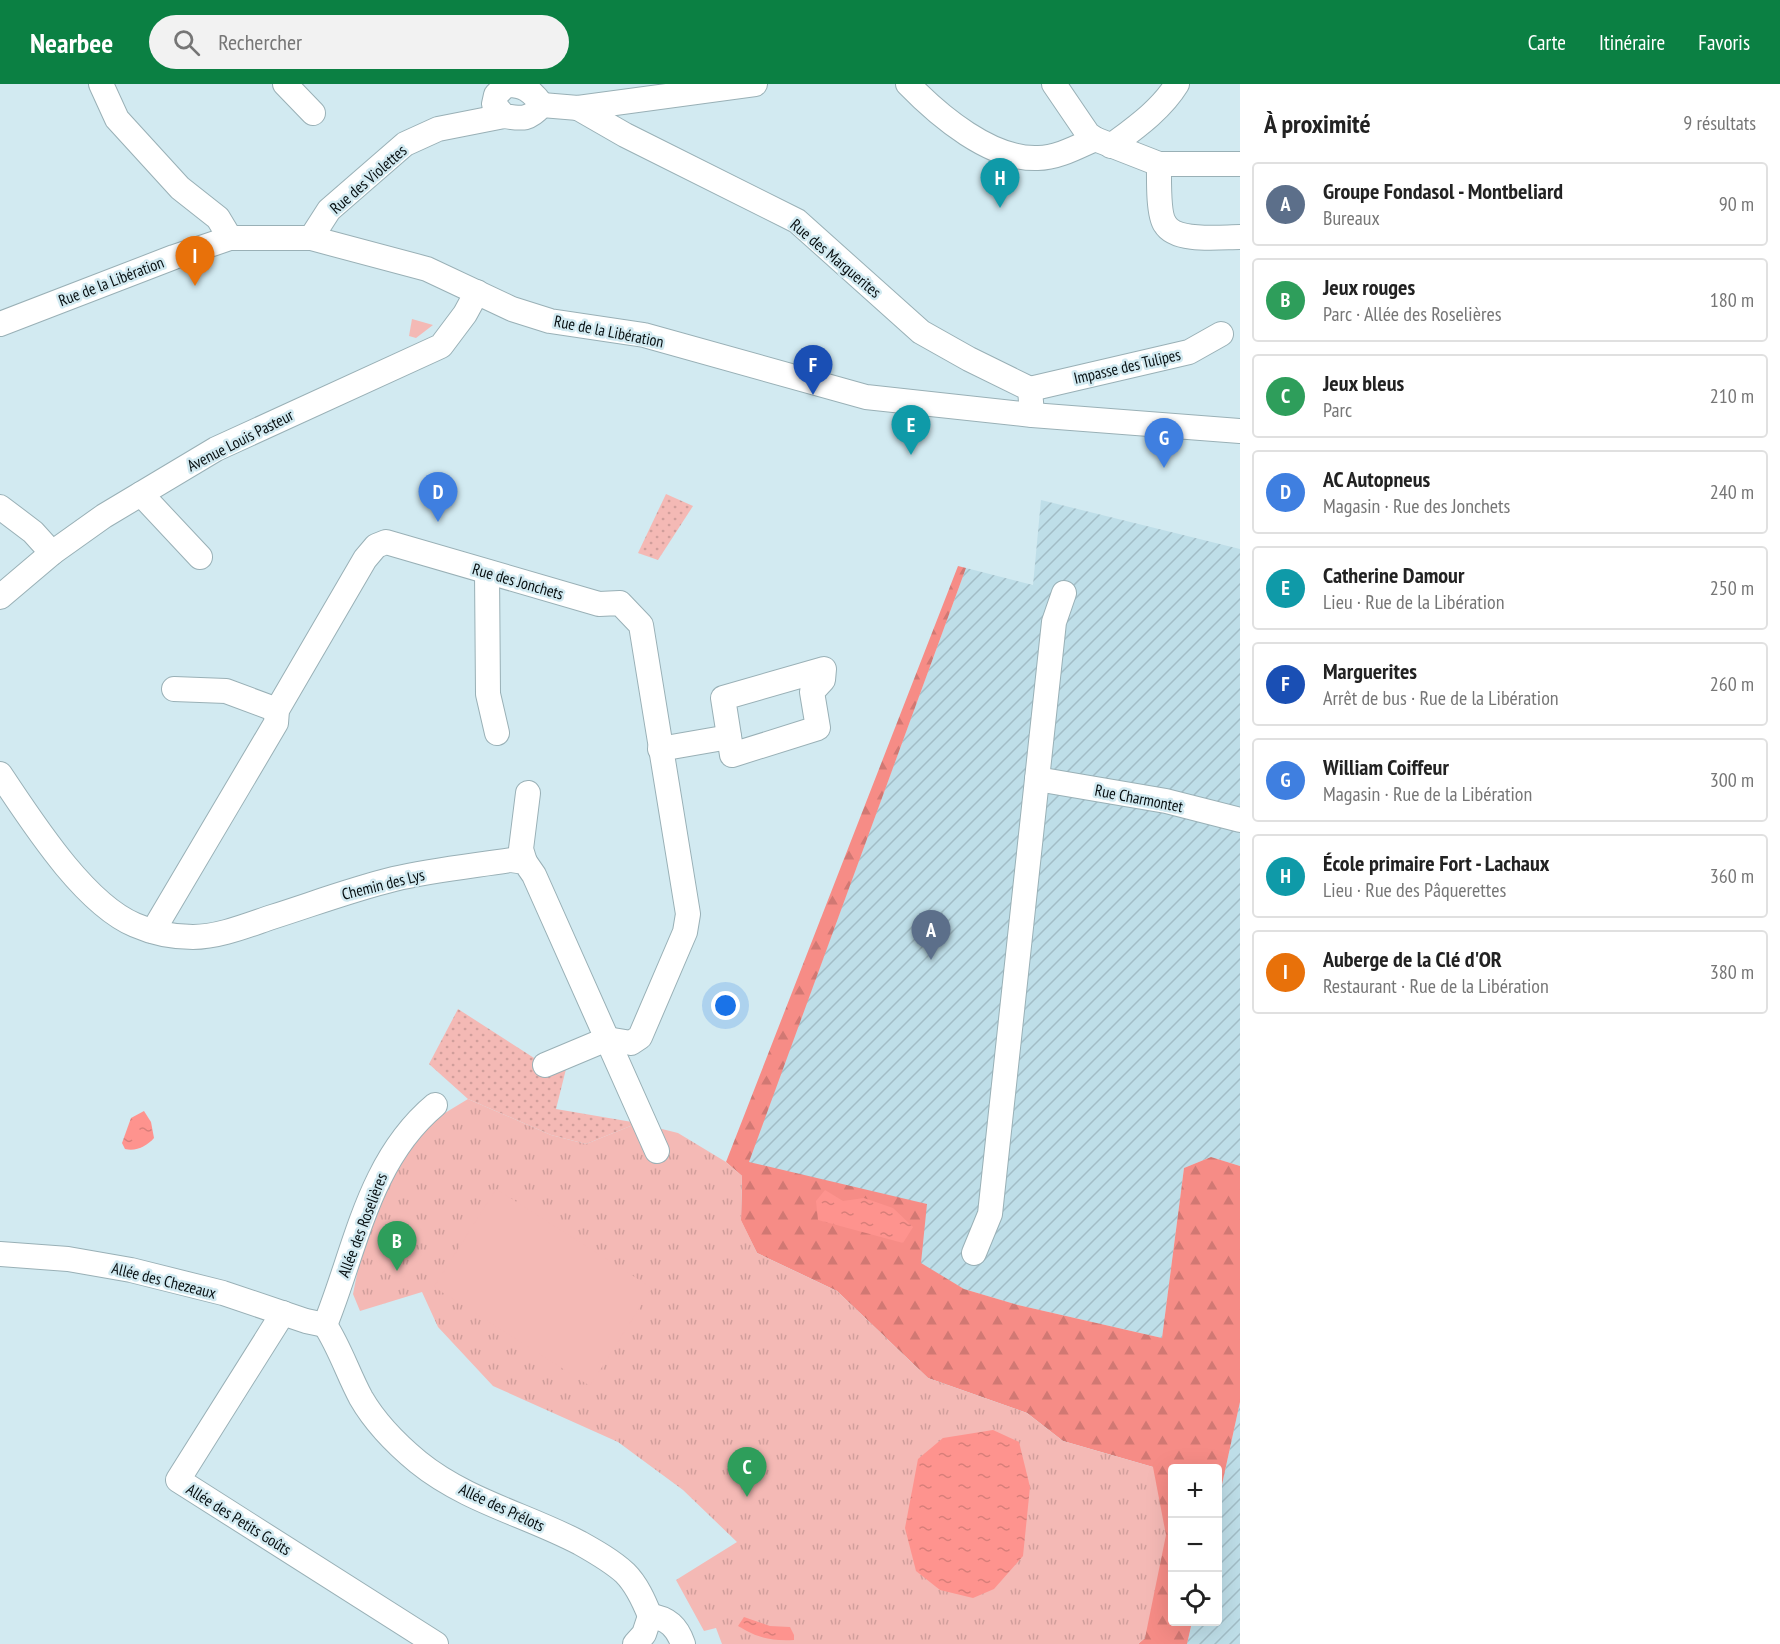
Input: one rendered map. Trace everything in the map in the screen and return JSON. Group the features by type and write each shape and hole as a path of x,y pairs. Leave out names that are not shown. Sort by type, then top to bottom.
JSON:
{"street":[{"path":"101,84 117,119 180,188 218,218 230,238"},
{"path":"285,84 313,113"},
{"path":"542,105 534,114 523,119 504,116 494,104 496,95 505,85 517,85 532,92 542,105 578,108 756,84"},
{"path":"908,84 943,116 977,140 1008,154 1038,158 1103,143 1141,124 1177,84"},
{"path":"1054,84 1088,134 1103,143 1158,164 1240,164"},
{"name":"Rue des Marguerites","path":"578,108 625,135 797,222 921,332 969,360 1030,388"},
{"name":"Rue des Violettes","path":"311,238 329,210 405,144 438,129 504,116"},
{"path":"1158,164 1164,224 1172,232 1186,237 1240,237"},
{"name":"Rue de la Libération","path":"0,324 174,257 230,238 311,238 427,269 512,309 550,321 644,335 866,397 1032,416 1240,431"},
{"name":"Avenue Louis Pasteur","path":"0,597 52,553 104,516 216,449 441,346 465,314 477,292"},
{"name":"Impasse des Tulipes","path":"1030,388 1189,352 1221,334"},
{"path":"1030,388 1032,416"},
{"path":"141,494 201,557"},
{"path":"0,507 33,532 52,553"},
{"name":"Rue des Jonchets","path":"153,931 276,723 278,710 365,559 376,546 386,542 599,604 620,603 641,626 688,914 685,932 640,1037 631,1043 607,1039"},
{"path":"486,572 489,694 497,733"},
{"path":"974,1253 990,1214 1054,622 1065,593"},
{"path":"824,669 823,680 812,692 818,728 732,755 729,737 723,698 824,669"},
{"path":"174,689 226,691 278,710"},
{"path":"660,749 729,737"},
{"name":"Chemin des Lys","path":"0,774 34,823 105,907 133,924 153,931 193,937 209,935 396,878 511,860 525,862"},
{"name":"Rue Charmontet","path":"1037,779 1166,801 1240,820"},
{"path":"528,793 522,849 525,862 534,875 657,1151"},
{"path":"545,1065 607,1039"},
{"name":"Allée des Roselières","path":"325,1325 356,1234 380,1177 406,1136 421,1117 435,1106"},
{"name":"Allée des Chezeaux","path":"0,1254 68,1259 131,1270 223,1293 325,1325"},
{"name":"Allée des Petits Goûts","path":"283,1313 178,1480 436,1644"},
{"name":"Allée des Prélots","path":"325,1325 360,1397 375,1420 394,1442 421,1464 479,1500 566,1536 604,1556 627,1574 644,1599 650,1616"},
{"path":"635,1644 644,1634 650,1616 664,1618 674,1626 684,1644"}],"shaded area":[{"path":"1041,500 1240,549 1240,1166 1211,1157 1184,1168 1162,1338 1018,1305 964,1289 748,1163 966,568 1033,585"},
{"path":"1240,1402 1240,1644 1187,1644 1191,1626 1222,1626 1222,1485"}],"green space":[{"path":"412,319 433,325 416,338 409,336"},
{"path":"666,494 693,506 658,560 638,553"},
{"path":"958,566 966,568 749,1162 927,1204 921,1263 964,1289 1018,1305 1162,1338 1184,1168 1211,1157 1240,1166 1240,1402 1222,1485 1222,1464 1168,1464 1168,1626 1191,1626 1187,1644 1138,1644 1145,1638 1153,1467 1063,1441 1027,1413 928,1378 837,1291 757,1253 741,1221 742,1176 726,1162"},
{"path":"458,1009 545,1065 569,1057 556,1109 638,1123 586,1144 551,1135 468,1099 429,1064"},
{"path":"468,1099 551,1135 586,1144 638,1123 678,1133 726,1162 742,1176 741,1220 757,1253 837,1291 928,1378 1027,1413 1063,1441 1153,1467 1166,1535 1145,1638 1138,1644 722,1644 716,1628 704,1631 676,1580 737,1542 683,1490 618,1442 493,1386 438,1327 422,1292 360,1311 353,1294 367,1224 414,1139 435,1119"},
{"path":"496,1189 652,1288 590,1386 434,1287"}],"water":[{"path":"144,1111 151,1122 154,1138 141,1148 125,1149 122,1143 131,1118"},
{"path":"825,1190 843,1201 864,1198 893,1208 913,1227 903,1243 818,1220 816,1201"},
{"path":"993,1430 1019,1442 1030,1487 1023,1556 994,1589 973,1598 940,1590 916,1571 905,1528 918,1459 943,1438"},
{"path":"744,1617 770,1626 790,1627 794,1640 764,1638 752,1633 738,1626"}],"place":[{"name":"École primaire Fort - Lachaux","path":"1000,208"},
{"name":"Auberge de la Clé d'OR","path":"195,286"},
{"name":"Marguerites","path":"813,395"},
{"name":"Catherine Damour","path":"911,455"},
{"name":"William Coiffeur","path":"1164,468"},
{"name":"AC Autopneus","path":"438,522"},
{"name":"Groupe Fondasol - Montbeliard","path":"931,960"},
{"name":"Jeux rouges","path":"397,1271"},
{"name":"Jeux bleus","path":"747,1497"}]}
